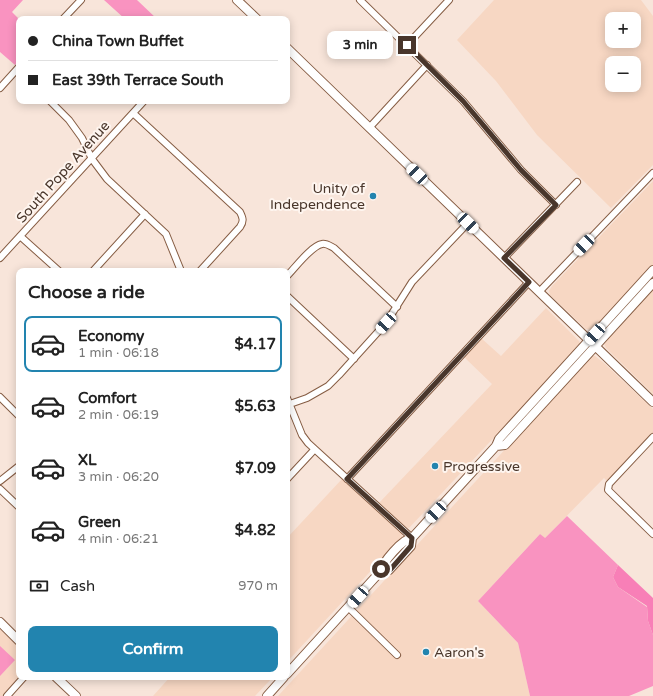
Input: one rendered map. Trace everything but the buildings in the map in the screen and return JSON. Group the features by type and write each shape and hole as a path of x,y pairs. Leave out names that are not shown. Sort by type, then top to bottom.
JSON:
{"main road":[{"path":"237,0 254,16"},
{"path":"290,51 653,402"},
{"path":"290,671 380,572 384,564 405,540 412,538 496,446 505,445 546,393 592,343 653,270"},
{"path":"592,343 653,283"},
{"path":"0,622 16,638"},
{"path":"59,680 76,696"},
{"path":"267,696 281,680"}],"street":[{"path":"66,16 81,0"},
{"path":"360,0 463,101 521,170 556,205"},
{"path":"407,45 449,0"},
{"path":"369,128 427,65"},
{"path":"0,88 16,71"},
{"path":"53,104 70,120 82,138 92,159 106,179 166,234 180,268"},
{"name":"South Pope Avenue","path":"0,258 142,104"},
{"path":"134,113 240,212 243,217 243,223 240,227 203,268"},
{"path":"539,292 653,173"},
{"path":"504,258 578,182"},
{"path":"96,268 145,214"},
{"path":"290,402 307,398 328,386 386,323 412,282 468,223"},
{"path":"20,236 56,268"},
{"path":"290,273 314,248 321,244 326,244 334,248 397,306"},
{"path":"347,479 529,282"},
{"path":"290,299 354,359"},
{"path":"0,397 16,413"},
{"path":"290,407 302,435 314,450 412,538"},
{"path":"653,438 609,484 608,490 653,534"},
{"path":"290,476 314,450"},
{"path":"0,481 16,468"},
{"path":"0,489 16,504"},
{"path":"348,607 397,655"},
{"path":"7,696 21,680"}],"shaded area":[{"path":"0,0 23,0 12,12 16,16 16,64 15,65 0,52"},
{"path":"104,0 137,0 154,16 122,16"},
{"path":"494,0 641,0 653,16 653,165 611,208 537,135 496,81 457,40"},
{"path":"653,181 653,266 596,328 592,330 586,329 550,295 549,291 552,286"},
{"path":"653,289 653,394 606,348 604,344 605,341"},
{"path":"546,308 579,341 581,345 409,528 404,527 379,503 492,384 464,357 481,338 501,356"},
{"path":"591,356 595,356 604,363 653,409 653,434 607,481 604,478 544,539 540,534 478,601 518,643 530,696 278,696"},
{"path":"342,479 374,506 402,533 402,537 290,659 290,535"},
{"path":"567,516 618,565 613,577 618,587 647,607 648,621 653,635 653,686 629,696 530,696 518,643 478,601 540,534 545,538"},
{"path":"618,565 653,598 653,635 648,621 647,606 618,587 613,577"},
{"path":"0,625 16,641 17,680 2,696 0,696"},
{"path":"0,646 15,660 0,676"},
{"path":"167,680 270,680 255,696 153,696"}],"place":[{"name":"Unity of Independence","path":"373,196"},
{"name":"Progressive","path":"435,466"},
{"name":"Aaron's","path":"426,652"}],"route":[{"path":"381,569 380,572 390,570 411,546 412,538 347,479 529,282 504,258 556,205 521,170 463,101 407,45"}]}
